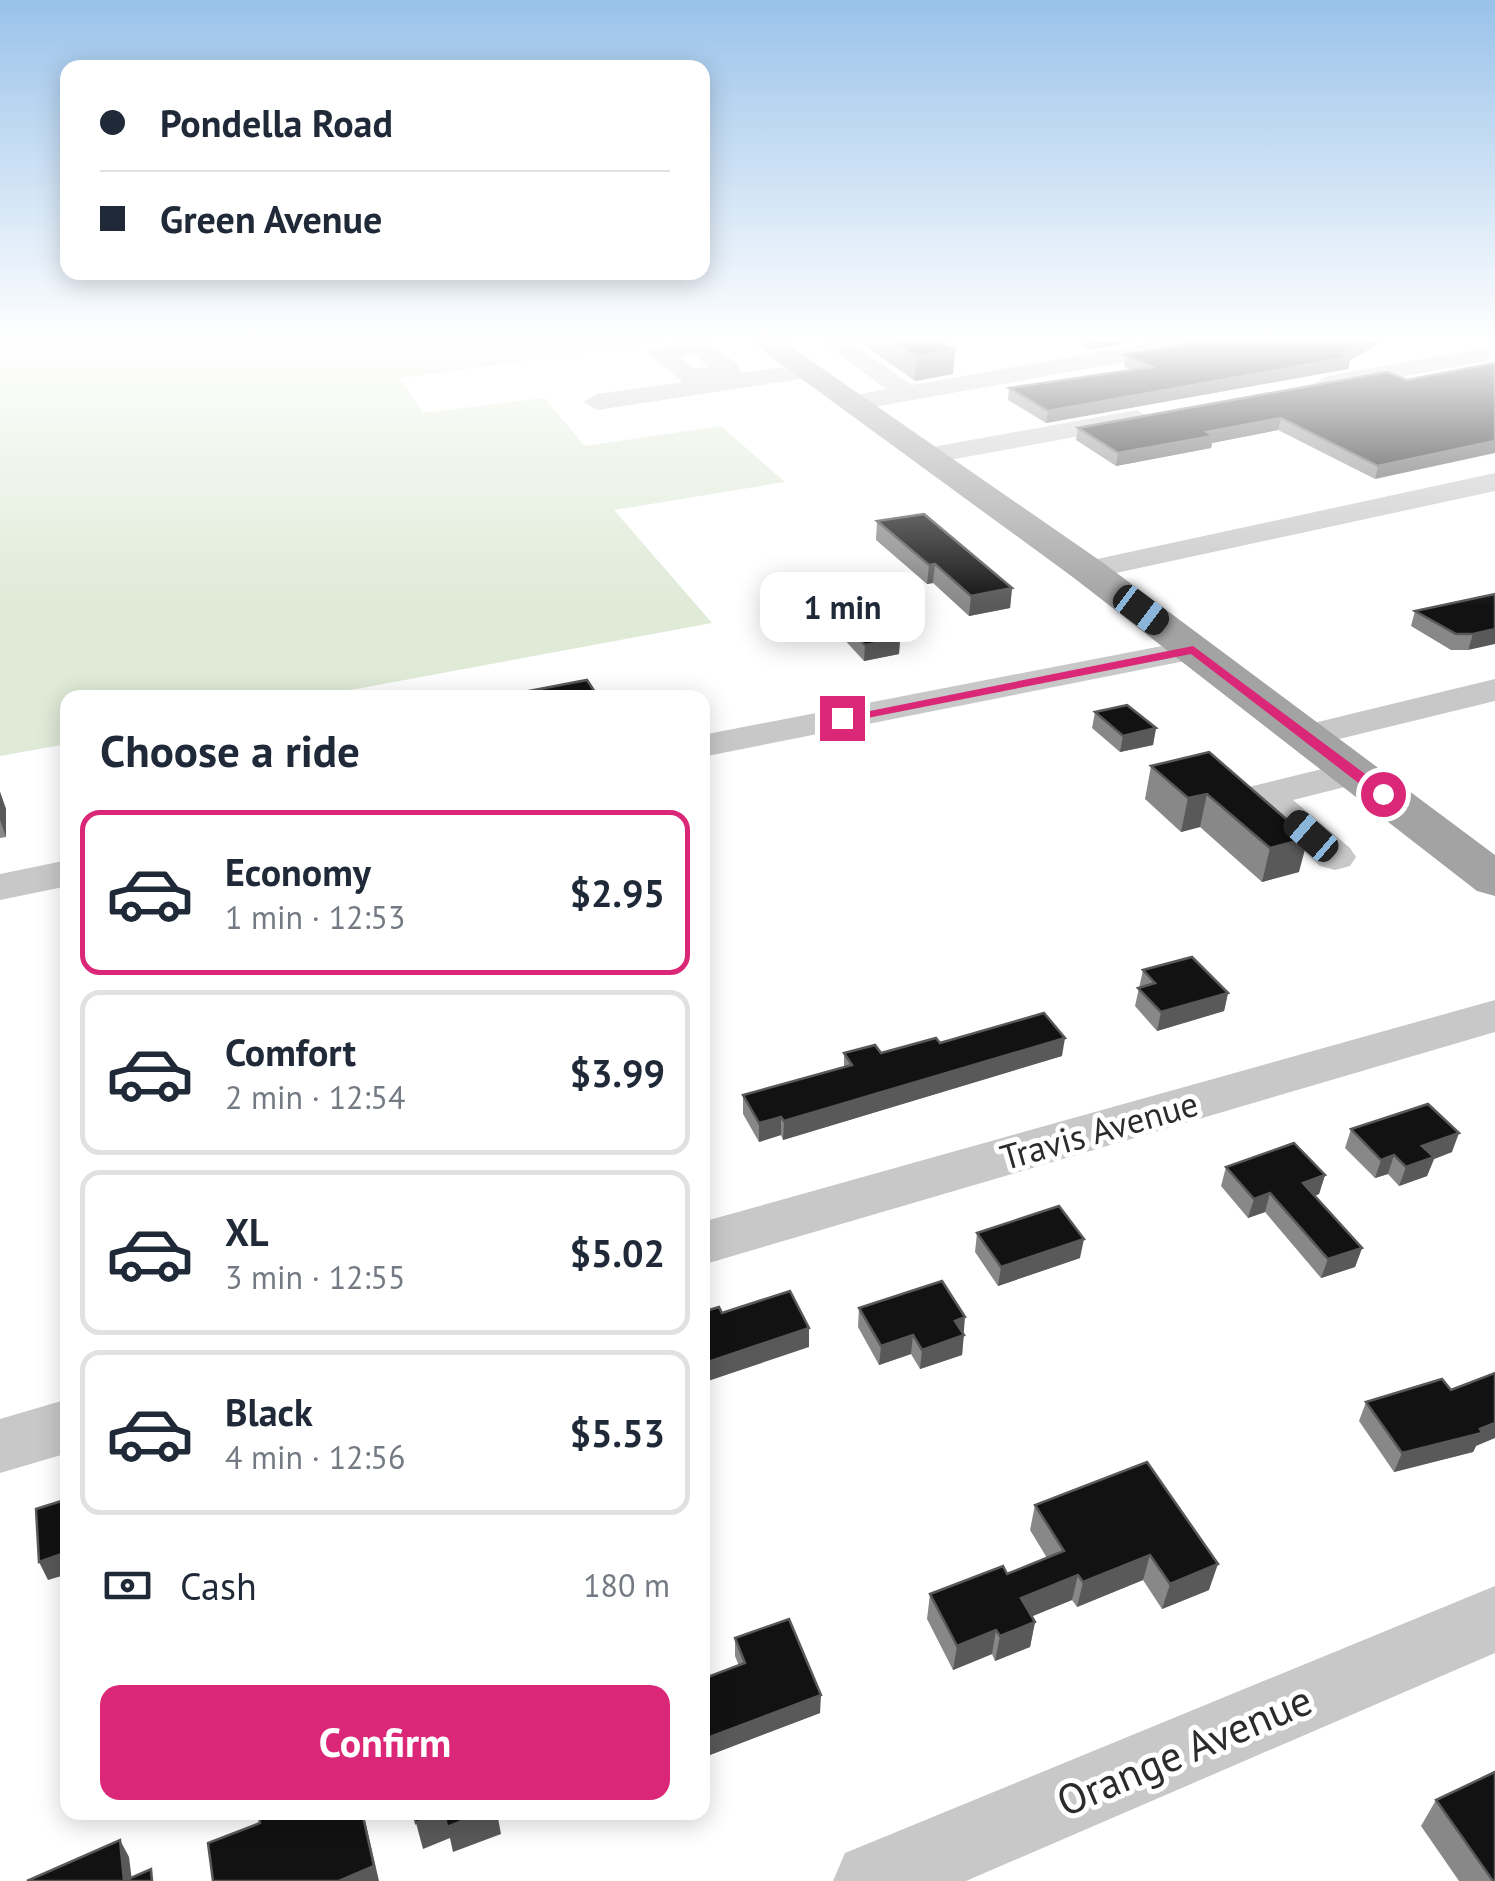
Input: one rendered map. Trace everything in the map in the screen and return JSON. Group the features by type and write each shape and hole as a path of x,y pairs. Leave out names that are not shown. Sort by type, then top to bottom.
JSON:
{"main road":[{"path":"885,430 1088,570 1495,880"}],"street":[{"path":"927,456 1072,430"},
{"path":"1088,570 1495,482"},
{"path":"710,744 1193,650"},
{"path":"1306,736 1495,690"},
{"path":"1336,857 1263,795 1355,773"},
{"path":"0,887 60,875"},
{"name":"Travis Avenue","path":"710,1242 1495,1016"},
{"path":"0,1446 60,1428"},
{"name":"Orange Avenue","path":"873,1881 1495,1618"}],"green space":[{"path":"0,430 571,430 585,446 695,430 725,430 785,482 614,510 712,623 351,690 60,690 60,745 0,756"}],"building":[{"path":"1081,430 1219,430 1207,432 1213,436 1118,453"},
{"path":"1305,430 1495,430 1495,441 1378,466"},
{"path":"924,514 1012,588 971,596 877,521"},
{"path":"1495,594 1495,629 1473,634 1456,634 1415,611"},
{"path":"874,614 900,639 865,645 841,620"},
{"path":"587,680 594,690 534,690"},
{"path":"1127,705 1156,728 1123,736 1095,712"},
{"path":"1209,752 1308,838 1270,848 1207,794 1188,798 1151,766"},
{"path":"1192,957 1228,993 1161,1012 1138,988 1155,983 1143,970"},
{"path":"1044,1013 1065,1038 784,1121 781,1117 759,1123 743,1095 852,1065 844,1053 875,1045 881,1053 936,1038 940,1043"},
{"path":"1428,1104 1459,1133 1422,1146 1434,1157 1406,1167 1394,1155 1381,1160 1351,1129"},
{"path":"1294,1143 1325,1175 1303,1183 1362,1248 1328,1259 1270,1193 1254,1199 1226,1167"},
{"path":"1059,1206 1084,1239 1001,1267 977,1233"},
{"path":"942,1281 965,1317 955,1321 964,1335 922,1350 913,1335 881,1346 859,1308"},
{"path":"790,1291 809,1328 710,1361 710,1310 719,1307 722,1313"},
{"path":"1495,1373 1495,1423 1480,1429 1482,1433 1402,1453 1366,1402 1442,1379 1451,1390"},
{"path":"1147,1462 1218,1564 1170,1584 1150,1555 1083,1582 1078,1575 1021,1598 1035,1622 1000,1636 996,1630 957,1646 930,1594 1003,1566 1007,1574 1064,1551 1035,1505"},
{"path":"60,1502 60,1554 39,1562 36,1509"},
{"path":"789,1619 821,1695 710,1737 710,1676 745,1663 735,1638"},
{"path":"1495,1772 1495,1881 1493,1881 1436,1800"},
{"path":"260,1820 364,1820 374,1866 339,1881 213,1881 208,1843"},
{"path":"446,1820 464,1820 447,1827"},
{"path":"120,1840 124,1881 27,1881"},
{"path":"151,1869 152,1881 124,1881"}],"route":[{"path":"842,718 1193,650 1383,794"}]}
